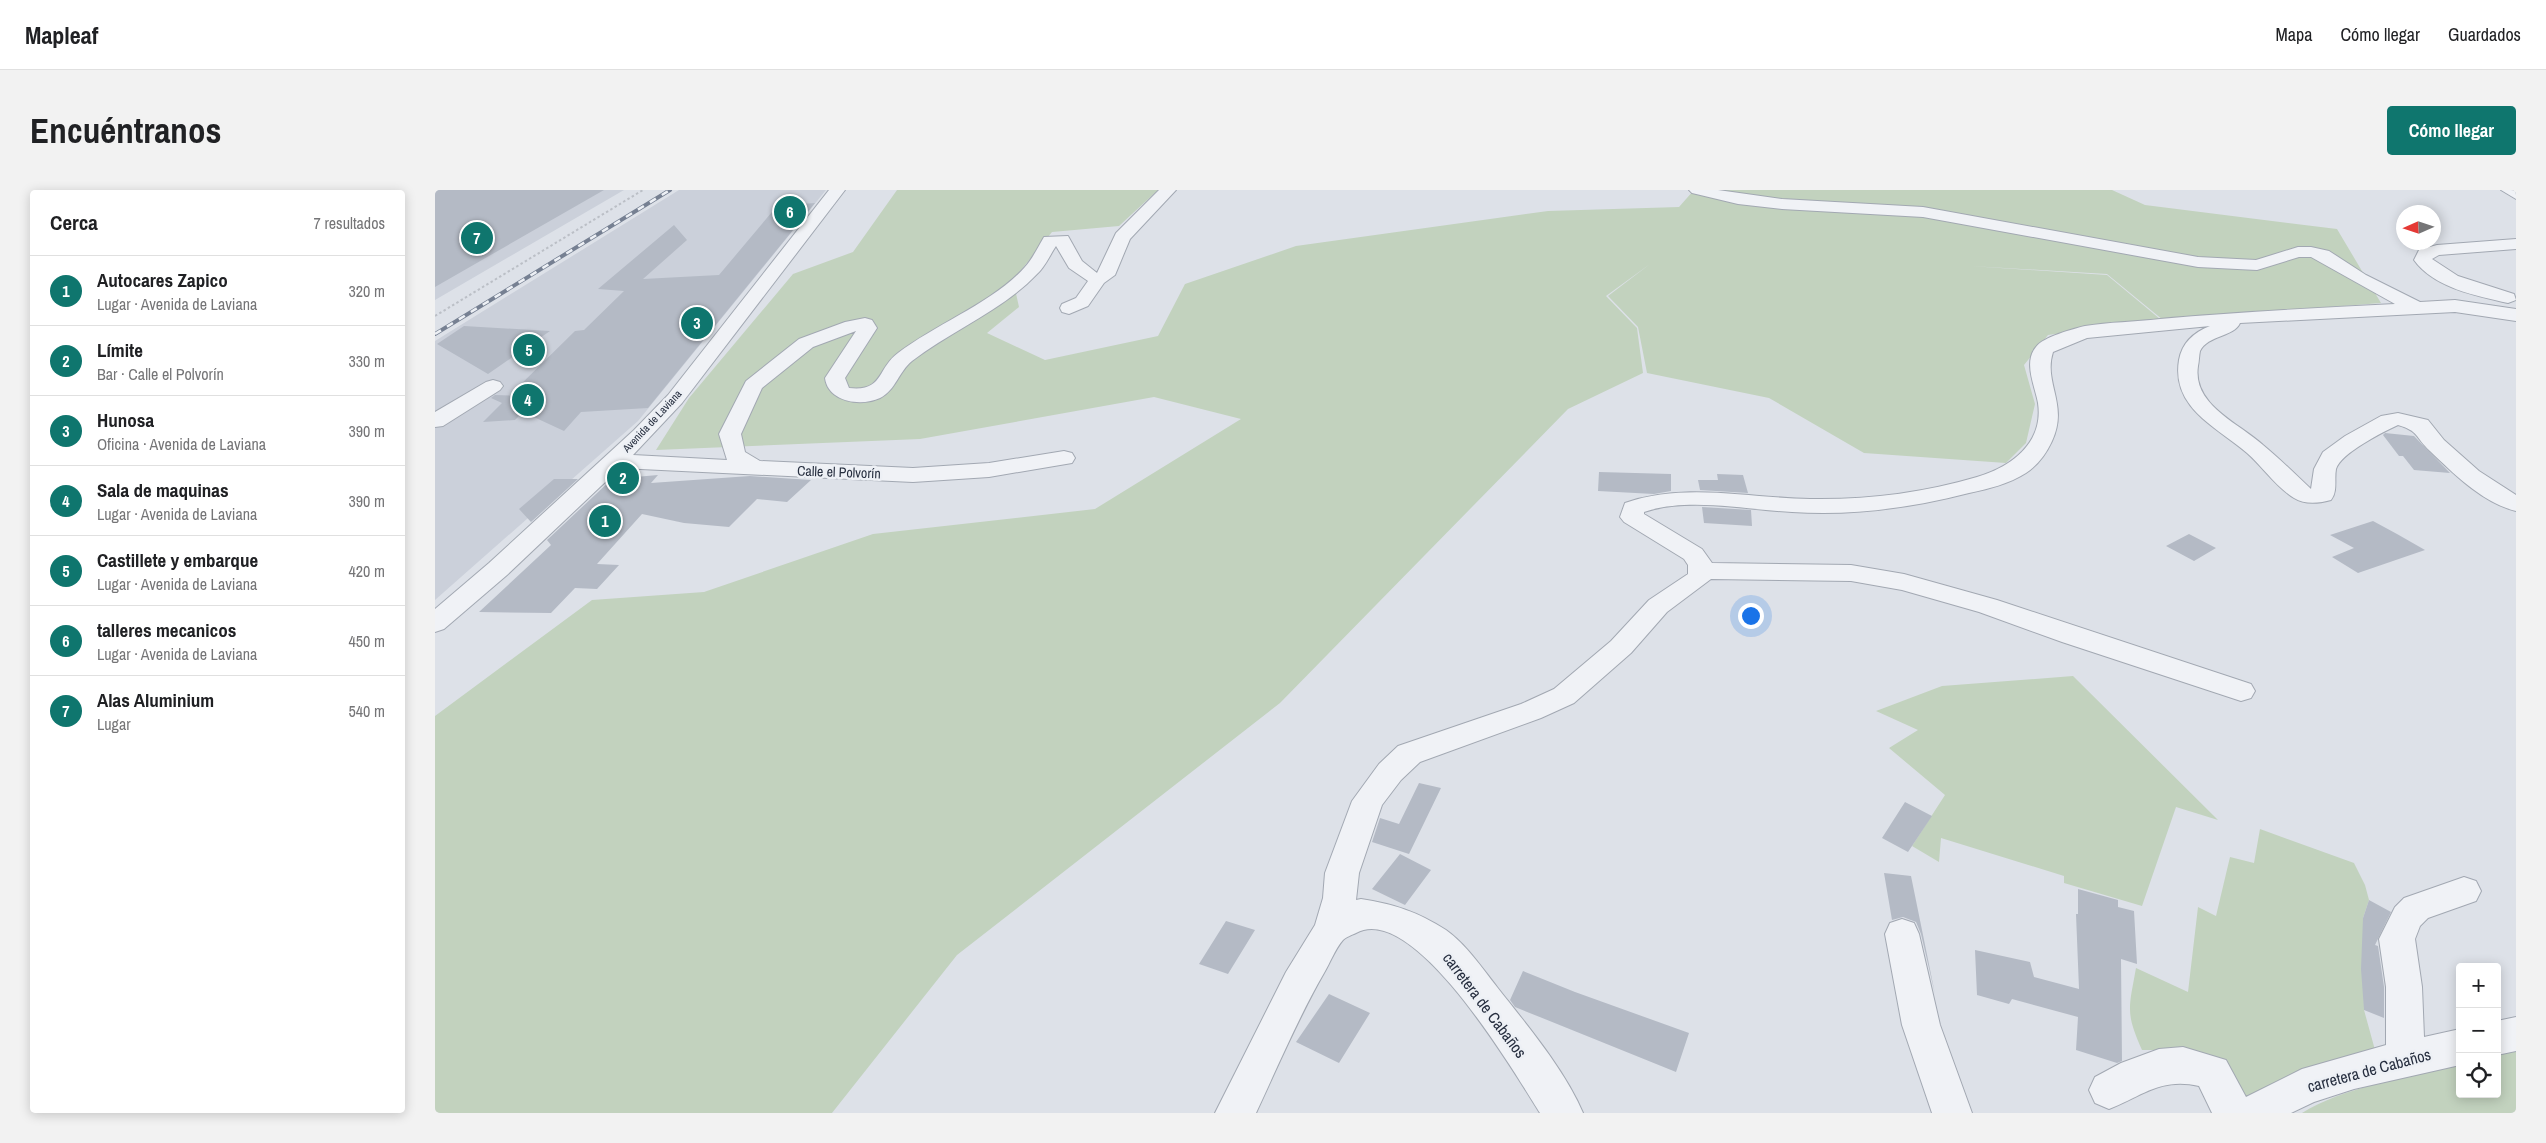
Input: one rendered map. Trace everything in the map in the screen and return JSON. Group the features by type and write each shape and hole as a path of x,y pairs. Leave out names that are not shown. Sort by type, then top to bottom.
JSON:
{"street":[{"name":"Avenida de Laviana","path":"435,623 498,569 642,435 675,399 837,190"},
{"path":"1069,308 1082,302 1098,279 1106,275 1122,237 1168,190"},
{"path":"1697,190 1738,199 1789,204 1923,212 2198,262 2257,265 2298,252 2311,252 2323,255 2354,276 2419,308"},
{"path":"2509,190 2516,194"},
{"path":"757,469 735,455 730,434 753,385 806,342 852,326 865,324 868,328 835,378 836,386 843,393 872,394 883,387 903,358 1005,293 1019,282 1032,270 1050,241 1062,240 1072,262 1092,278 1098,279"},
{"path":"2516,244 2437,250 2425,254 2423,260 2429,267 2452,280 2516,301"},
{"path":"1235,1113 1299,984 1331,929 1340,898 1342,873 1356,832 1368,801 1390,772 1409,754 1531,711 1564,696 1621,647 1658,606 1700,577 1702,571 1699,560 1693,554 1632,517 1633,508 1651,501 1665,500 1853,506 1909,499 1981,483 2021,467 2039,446 2047,424 2049,411 2039,372 2040,359 2048,345 2085,332 2220,319 2455,306 2516,315"},
{"path":"2271,316 2221,327 2200,338 2191,349 2187,374 2193,394 2204,410 2254,448 2296,489 2311,496 2323,495 2325,469 2331,457 2389,422 2404,420 2425,428 2436,445 2471,476 2488,489 2516,504"},
{"path":"435,421 493,386"},
{"name":"Calle el Polvorín","path":"613,462 913,474 989,470 1064,458"},
{"path":"1702,571 1851,573 1904,582 1988,606 2072,636 2241,691"},
{"path":"2405,1060 2404,987 2397,939 2407,917 2416,908 2464,891"},
{"name":"carretera de Cabaños","path":"1331,929 1361,913 1392,918 1435,942 1463,971 1515,1040 1563,1113"},
{"path":"1902,934 1921,1025 1952,1113"},
{"path":"2501,1037 2516,1034"},
{"name":"carretera de Cabaños","path":"2255,1113 2271,1102 2317,1082 2456,1048"},
{"path":"2109,1090 2152,1069 2173,1064 2194,1065 2212,1073 2233,1113"}],"path":[{"path":"435,316 643,190"}],"shaded area":[{"path":"435,190 624,190 435,300"},
{"path":"679,190 826,190 638,421 435,600 435,341"}],"green space":[{"path":"897,190 1158,190 1119,226 1052,232 1013,280 1019,307 987,333 1045,360 1158,336 1185,284 1296,246 1548,211 1679,207 1694,190 2112,190 2145,205 2337,229 2381,303 2163,320 2107,274 1970,266 2107,275 2160,319 2048,335 2024,365 2035,404 2026,443 2006,463 1864,453 1769,398 1647,373 1638,327 1608,296 1650,264 1606,296 1637,328 1643,373 1568,409 1280,703 957,955 832,1113 435,1113 435,716 592,600 704,592 873,534 1095,509 1241,419 1154,397 920,439 656,450 689,398 793,274 853,252"},
{"path":"2073,676 2218,820 2176,807 2142,906 2064,883 2064,876 1941,838 1939,862 1912,846 1945,795 1889,748 1918,730 1876,711 1942,686"},
{"path":"2260,829 2354,863 2365,885 2369,900 2363,918 2364,1010 2375,1050 2238,1111 2170,1050 2142,1050 2133,1027 2130,1002 2136,968 2188,992 2198,907 2216,916 2230,857 2254,863"},
{"path":"2516,1051 2516,1113 2302,1113 2318,1104 2357,1089 2456,1065 2456,1098 2501,1098 2501,1054"}],"building":[{"path":"435,190 604,190 435,287"},
{"path":"815,203 648,408 581,412 564,431 523,412 515,420 483,422 502,403 491,398 495,395 526,396 515,390 575,331 584,330 624,291 598,289 674,225 687,240 643,279 719,275 777,206"},
{"path":"464,326 550,331 488,374 437,344"},
{"path":"2385,433 2414,436 2450,473 2414,470 2403,456 2399,456 2383,435"},
{"path":"1599,472 1671,474 1671,491 1654,494 1598,491"},
{"path":"1717,474 1743,475 1748,493 1700,490 1698,480 1718,480"},
{"path":"658,475 651,483 750,476 811,480 787,502 757,499 729,527 684,523 642,514 597,564 619,565 597,589 575,588 551,613 479,612 551,545 547,540 612,479"},
{"path":"554,479 578,479 531,522 519,509"},
{"path":"1702,507 1751,510 1752,526 1704,523"},
{"path":"2373,521 2425,550 2358,573 2332,557 2354,548 2330,535"},
{"path":"2189,534 2216,548 2194,561 2166,546"},
{"path":"1419,783 1441,788 1409,854 1372,842 1380,818 1399,824"},
{"path":"1905,802 1932,816 1908,852 1882,838"},
{"path":"1400,854 1431,870 1405,905 1372,889"},
{"path":"1884,873 1911,876 1935,994 1921,934 1916,922 1903,917 1892,920"},
{"path":"2078,889 2118,900 2118,907 2134,911 2137,964 2121,959 2122,1061 2117,1063 2076,1050 2078,1017 2012,999 2009,1004 1977,995 1975,950 2030,962 2034,977 2079,989 2076,914 2078,914"},
{"path":"2369,900 2391,912 2375,945 2378,946 2384,987 2384,1018 2364,1010 2361,969 2363,918"},
{"path":"1226,921 1255,930 1228,974 1199,964"},
{"path":"1523,971 1689,1033 1676,1072 1515,1007 1510,1000"},
{"path":"1329,994 1370,1013 1339,1063 1296,1042"}],"railway":[{"path":"435,334 670,190"}],"place":[{"name":"talleres mecanicos","path":"790,212"},
{"name":"Alas Aluminium","path":"477,238"},
{"name":"Hunosa","path":"697,323"},
{"name":"Castillete y embarque","path":"529,350"},
{"name":"Sala de maquinas","path":"528,400"},
{"name":"Límite","path":"623,478"},
{"name":"Autocares Zapico","path":"605,521"}]}
